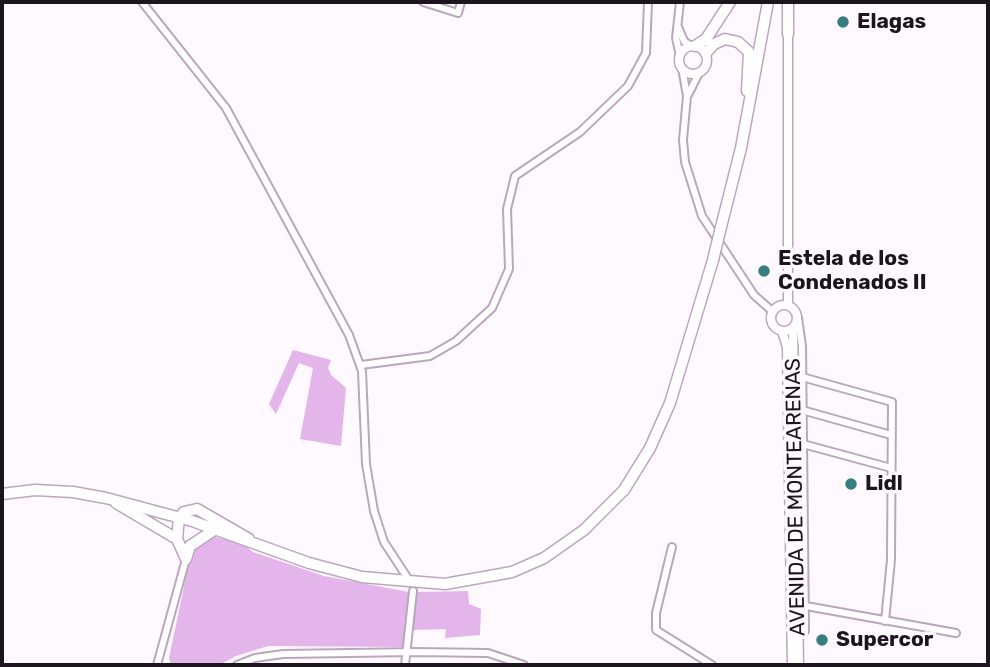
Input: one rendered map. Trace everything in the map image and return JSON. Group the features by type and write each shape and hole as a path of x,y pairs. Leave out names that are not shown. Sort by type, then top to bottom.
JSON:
{"highway":[{"path":"693,46 706,39 730,2"},
{"path":"2,494 61,491 106,498 192,522 362,578 416,584 477,581 512,572 544,558 584,530 624,490 650,448 670,403 713,260 736,171 757,72 768,2"},
{"path":"788,2 788,34"},
{"path":"706,53 714,44 725,39 738,42 749,52 751,66 736,171"},
{"path":"106,498 177,538"},
{"path":"186,559 177,538 179,518 190,509 202,510 257,545"},
{"path":"186,559 192,522"},
{"path":"190,545 214,530"}],"main road":[{"path":"788,34 788,304"},
{"path":"693,46 706,53 707,62 699,73 688,73 682,68 680,56 693,46"},
{"path":"788,304 795,309 798,318 793,328 782,331 773,325 772,311 777,306 788,304"},
{"name":"AVENIDA DE MONTEARENAS","path":"793,328 799,665"},
{"name":"AVENIDA DE MONTEARENAS","path":"782,331 787,347 792,665"}],"street":[{"path":"142,2 226,108 302,243 349,335 361,365 366,464 374,511 384,542 407,577"},
{"path":"423,2 458,13 461,2"},
{"path":"447,10 449,2"},
{"path":"361,365 430,356 456,341 492,308 509,269 507,209 514,176 596,120 628,86 646,53 649,2"},
{"path":"680,2 676,38 680,56"},
{"path":"678,25 684,41 693,46"},
{"path":"682,68 687,96 683,140 685,162 702,216 754,295 772,311"},
{"path":"687,96 699,73"},
{"path":"798,318 801,328 805,631"},
{"path":"802,377 892,402 891,560 885,621"},
{"path":"802,410 891,435"},
{"path":"803,444 891,468"},
{"path":"672,547 656,613 656,630 712,665"},
{"path":"159,665 186,559"},
{"path":"405,665 404,653 413,591"},
{"path":"806,606 956,634"},
{"path":"237,665 255,658 283,654 404,653 488,653 505,656 524,665"}],"shaded area":[{"path":"293,350 331,360 328,368 331,375 346,388 341,446 300,439 313,368 299,363 276,414 269,404"},
{"path":"207,535 243,544 253,552 324,576 409,592 411,616 404,647 268,646 236,656 219,665 171,665 169,658 191,553"},
{"path":"468,591 469,604 481,609 480,635 445,638 446,629 413,630 416,592"}],"place":[{"name":"Elagas","path":"843,22"},
{"name":"Estela de los Condenados II","path":"764,271"},
{"name":"Lidl","path":"851,484"},
{"name":"Supercor","path":"822,640"}]}
